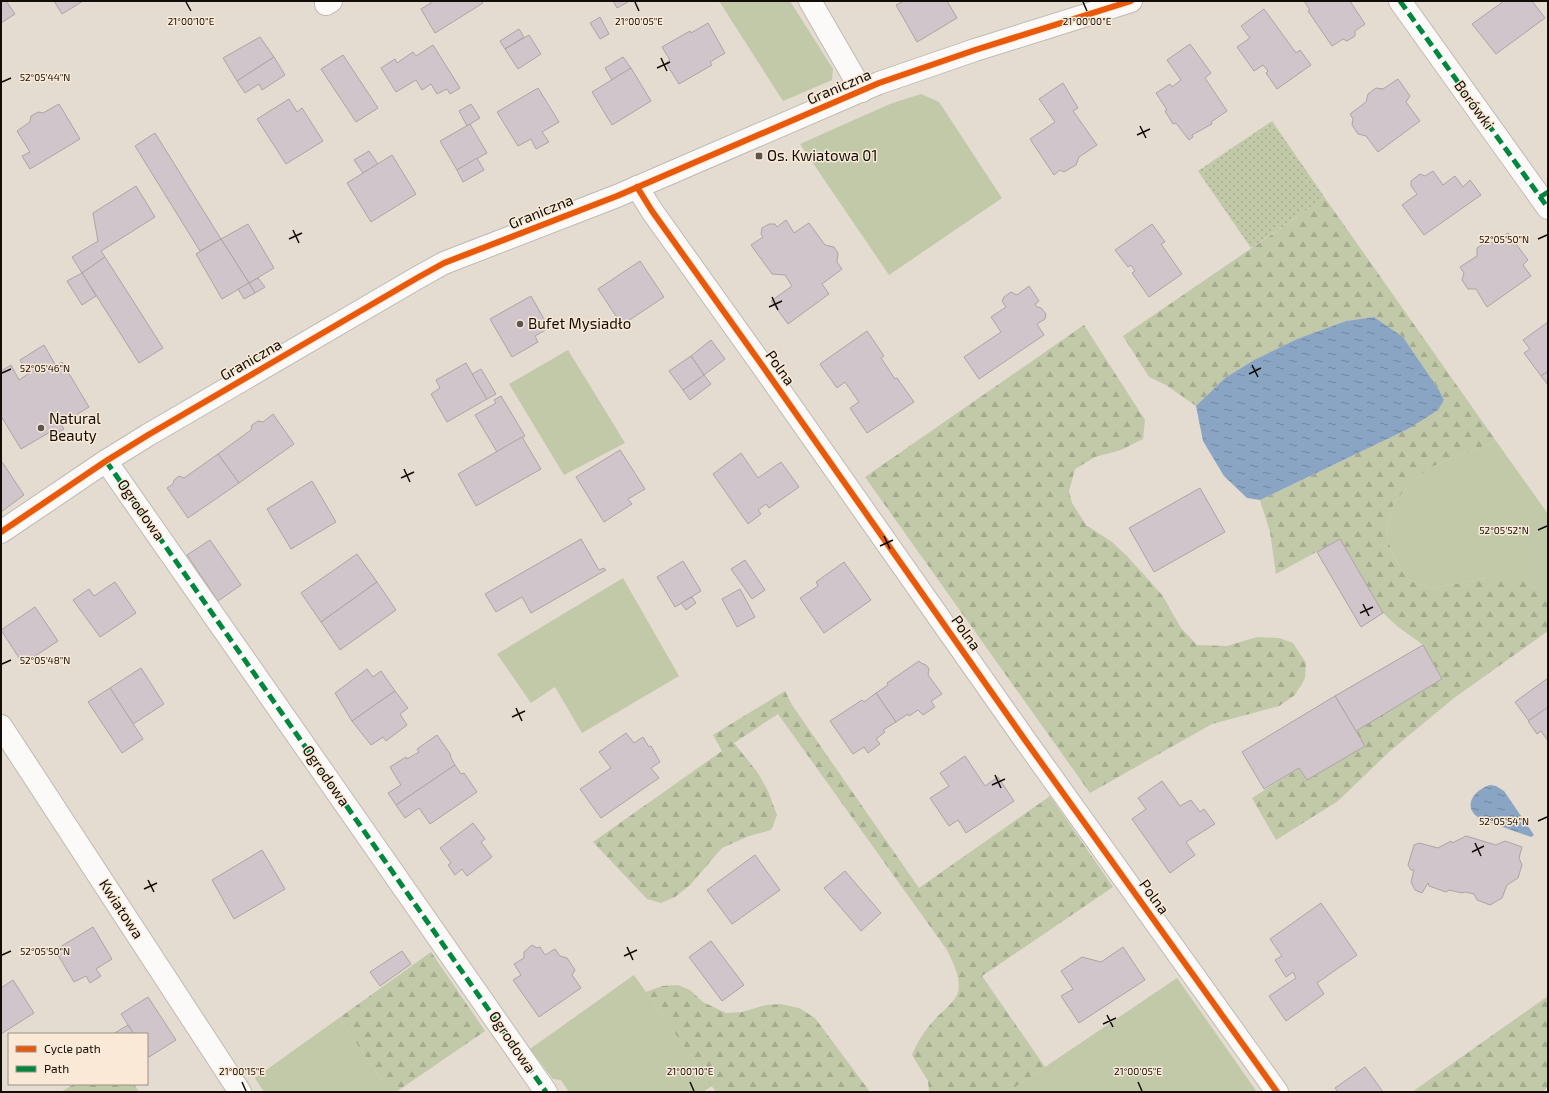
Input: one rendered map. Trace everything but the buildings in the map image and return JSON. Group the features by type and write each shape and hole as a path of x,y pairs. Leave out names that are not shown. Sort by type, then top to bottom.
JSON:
{"street":[{"path":"810,1 862,91"},
{"name":"Graniczna","path":"1,532 106,461 344,320 437,267 638,187 879,83 1106,5 1131,1"},
{"name":"Borówki","path":"1400,1 1545,199"},
{"name":"Polna","path":"638,187 652,211 1276,1092"},
{"name":"Ogrodowa","path":"106,461 546,1092"},
{"name":"Kwiatowa","path":"1,726 240,1092"}],"green space":[{"path":"719,1 790,1 833,69 832,80 783,101"},
{"path":"921,94 939,102 1002,198 889,275 800,144 890,104"},
{"path":"1272,121 1325,198 1251,248 1198,171"},
{"path":"1325,198 1496,441 1431,467 1412,482 1395,501 1386,528 1391,551 1406,578 1418,584 1434,588 1491,577 1517,578 1533,587 1548,599 1548,631 1454,698 1390,751 1338,801 1276,840 1252,798 1299,768 1307,780 1364,746 1356,731 1442,679 1423,645 1397,626 1383,613 1340,539 1276,574 1270,532 1260,500 1408,429 1444,400 1439,390 1403,337 1374,317 1346,321 1297,339 1254,360 1225,378 1196,406 1166,385 1149,377 1123,336"},
{"path":"1084,325 1145,420 1143,439 1121,450 1095,457 1075,469 1069,491 1072,503 1086,525 1112,542 1127,556 1162,595 1181,628 1197,645 1227,646 1257,637 1279,638 1293,643 1306,663 1305,678 1295,695 1279,706 1212,724 1090,793 865,477"},
{"path":"568,350 625,443 564,475 509,384"},
{"path":"1496,441 1548,514 1548,599 1533,587 1491,577 1434,588 1418,584 1406,578 1391,551 1386,528 1395,501 1412,482 1431,467"},
{"path":"623,578 679,676 582,733 555,687 531,703 497,654"},
{"path":"785,691 792,705 919,888 1050,796 1113,887 982,976 1045,1067 1008,1092 929,1092 928,1081 912,1055 917,1044 926,1031 936,1018 951,1004 957,995 959,983 954,966 947,950 778,714 734,743 758,773 768,791 777,815 771,830 749,836 722,848 690,885 675,897 661,903 647,899 593,842 722,751 713,735"},
{"path":"431,952 485,1031 396,1092 390,1092 339,1018"},
{"path":"634,975 712,1086 703,1092 569,1092 561,1080 553,1079 530,1049"},
{"path":"1177,978 1257,1092 1008,1092"},
{"path":"678,985 690,990 703,1002 726,1013 742,1012 766,1005 780,1004 799,1008 815,1018 870,1092 716,1092 646,992 662,986"},
{"path":"1548,996 1548,1087 1542,1092 1412,1092"},
{"path":"339,1018 390,1092 264,1092 255,1078"},
{"path":"72,1085 135,1085 139,1092 61,1092"}],"water":[{"path":"1374,317 1403,337 1439,390 1444,400 1438,410 1408,429 1260,500 1247,498 1224,476 1203,441 1196,406 1225,378 1254,360 1297,339 1346,321"},
{"path":"1490,785 1496,786 1504,791 1534,835 1531,837 1483,820 1476,816 1472,811 1471,801 1478,792"}],"marked path":[{"path":"1400,1 1548,208"},
{"path":"1540,197 1548,192"},
{"path":"106,461 546,1092"}],"cycle path":[{"path":"1,532 106,461 148,435 444,263 617,196 879,83 975,50 1131,1"},
{"path":"637,187 652,211 1025,740 1277,1092"}],"place":[{"name":"Os. Kwiatowa 01","path":"759,156"},
{"name":"Bufet Mysiadło","path":"520,324"},
{"name":"Natural Beauty","path":"41,428"}]}
